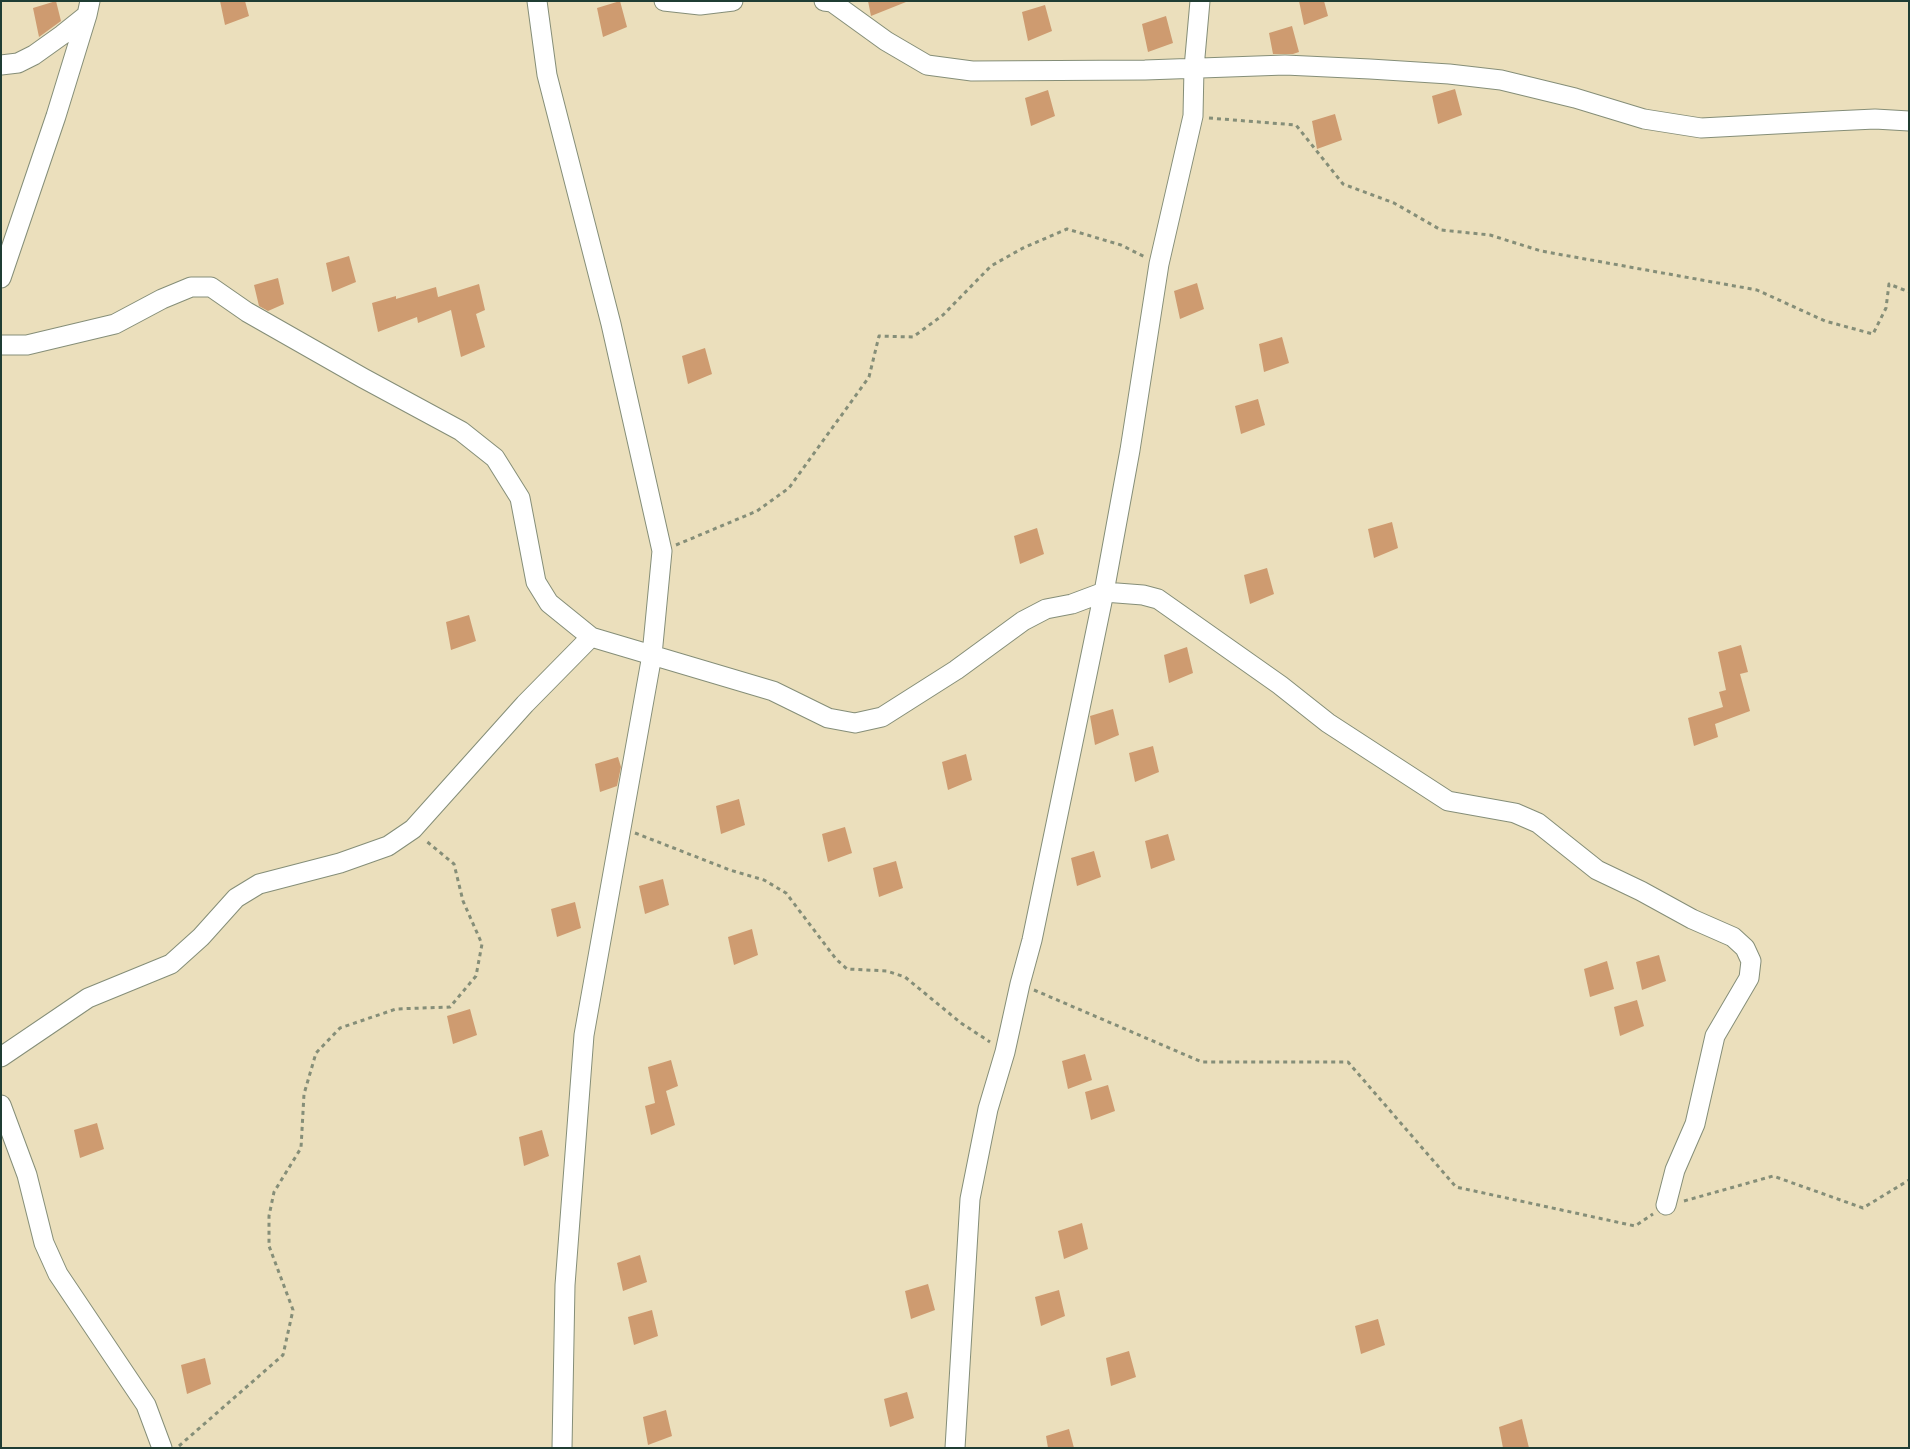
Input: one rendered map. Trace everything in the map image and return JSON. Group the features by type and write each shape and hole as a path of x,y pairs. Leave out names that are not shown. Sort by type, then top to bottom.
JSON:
{"street":[{"path":"537,1 547,75 611,324 662,550 652,655 584,1035 565,1285 562,1448"},
{"path":"664,1 700,5 733,1"},
{"path":"824,1 832,2 886,41 927,65 972,71 1323,67 1449,74 1500,80 1575,98 1644,119 1701,128 1833,120 1909,121"},
{"path":"955,1448 970,1199 988,1109 1032,940 1104,592 1130,450 1159,264 1194,116 1194,68 1200,1"},
{"path":"1,65 18,63 34,55 88,8"},
{"path":"1,278 56,116 88,8"},
{"path":"1,345 27,345 115,324 162,299 191,287 211,287 272,326 461,431 494,458 520,498 536,582 548,603 591,637 773,691 828,718 855,722 882,716 956,670 1023,621 1046,609 1072,604 1104,592 1143,595 1158,599 1280,685 1328,723 1448,801 1515,813 1538,823 1596,870 1642,891 1692,919 1733,937 1745,948 1751,961 1749,978 1715,1036 1695,1124 1675,1170 1666,1205"},
{"path":"1,1057 88,998 171,964 200,937 236,898 259,884 340,863 388,846 412,830 526,704 591,637"},
{"path":"1,1105 27,1175 44,1243 58,1274 146,1405 162,1448"}],"path":[{"path":"1194,116 1296,125 1343,184 1394,203 1441,230 1490,235 1541,251 1757,290 1825,321 1873,334 1886,308 1889,284 1909,292"},
{"path":"662,550 757,511 789,488 868,377 879,336 913,337 943,315 990,266 1023,248 1067,229 1121,245 1159,264"},
{"path":"621,828 730,870 764,880 779,888 786,893 836,959 847,969 887,971 905,977 961,1023 1004,1052"},
{"path":"177,1448 282,1355 293,1310 269,1246 268,1216 274,1192 302,1148 304,1094 316,1053 340,1028 396,1009 450,1008 476,976 482,944 463,901 454,864 412,830"},
{"path":"1020,984 1202,1062 1348,1062 1456,1187 1635,1226 1666,1205 1773,1176 1863,1208 1909,1180"}],"building":[{"path":"56,1 61,21 39,37 33,8"},
{"path":"220,1 245,1 249,16 225,25"},
{"path":"620,1 627,27 603,37 597,8"},
{"path":"868,1 906,1 906,2 871,16"},
{"path":"1299,1 1324,1 1328,16 1304,25"},
{"path":"1045,5 1052,31 1028,41 1022,12"},
{"path":"1166,16 1173,43 1148,52 1142,24"},
{"path":"1292,26 1299,52 1293,54 1273,54 1269,33"},
{"path":"1455,89 1462,115 1438,124 1432,96"},
{"path":"1048,90 1055,116 1031,126 1025,98"},
{"path":"1335,114 1342,140 1317,149 1312,121"},
{"path":"349,256 356,282 332,292 326,263"},
{"path":"278,278 284,304 268,311 259,306 254,285"},
{"path":"1197,283 1204,309 1180,319 1174,291"},
{"path":"479,284 485,310 476,314 485,347 461,357 451,310 418,323 417,317 378,332 372,303 396,296 396,299 436,287 438,297"},
{"path":"1282,337 1289,363 1264,372 1259,344"},
{"path":"705,348 712,374 688,384 682,356"},
{"path":"1258,399 1265,425 1241,434 1235,406"},
{"path":"1392,522 1398,548 1374,558 1368,529"},
{"path":"1037,528 1044,554 1020,564 1014,536"},
{"path":"1267,568 1274,594 1250,604 1244,575"},
{"path":"469,615 476,641 451,650 446,622"},
{"path":"1741,645 1748,672 1740,674 1750,711 1715,724 1718,737 1694,746 1688,718 1723,707 1719,692 1726,690 1718,652"},
{"path":"1187,647 1193,673 1169,683 1164,655"},
{"path":"1113,709 1119,735 1095,745 1090,716"},
{"path":"1153,746 1159,772 1135,782 1129,753"},
{"path":"966,754 972,780 948,790 942,762"},
{"path":"618,757 621,767 617,786 600,792 595,764"},
{"path":"739,799 745,825 721,834 716,806"},
{"path":"845,827 852,853 828,862 822,834"},
{"path":"1168,834 1175,860 1151,869 1145,841"},
{"path":"1094,851 1101,877 1077,886 1071,858"},
{"path":"896,861 903,888 879,897 873,868"},
{"path":"663,879 669,905 645,914 639,886"},
{"path":"575,902 581,928 557,937 551,909"},
{"path":"752,929 758,955 734,965 728,937"},
{"path":"1659,955 1666,981 1642,990 1636,962"},
{"path":"1607,961 1614,989 1590,997 1584,969"},
{"path":"1637,1000 1644,1026 1620,1036 1614,1007"},
{"path":"470,1009 477,1035 453,1044 447,1016"},
{"path":"1085,1054 1092,1080 1068,1089 1062,1061"},
{"path":"671,1060 678,1086 666,1091 675,1125 651,1135 645,1106 655,1103 648,1067"},
{"path":"1108,1085 1115,1111 1091,1120 1085,1092"},
{"path":"97,1123 104,1149 80,1158 74,1130"},
{"path":"542,1130 549,1156 524,1166 519,1137"},
{"path":"1082,1223 1088,1249 1064,1259 1058,1231"},
{"path":"640,1255 647,1282 623,1291 617,1263"},
{"path":"928,1284 935,1310 911,1319 905,1291"},
{"path":"1059,1290 1065,1316 1041,1326 1035,1297"},
{"path":"652,1310 658,1336 634,1345 628,1317"},
{"path":"1378,1319 1385,1345 1361,1354 1355,1326"},
{"path":"1129,1351 1136,1377 1111,1386 1106,1358"},
{"path":"205,1358 211,1384 187,1394 181,1365"},
{"path":"907,1392 914,1418 890,1427 884,1399"},
{"path":"666,1410 672,1436 648,1445 643,1417"},
{"path":"1522,1419 1529,1448 1503,1448 1499,1427"},
{"path":"1069,1429 1074,1448 1048,1448 1046,1436"}]}
